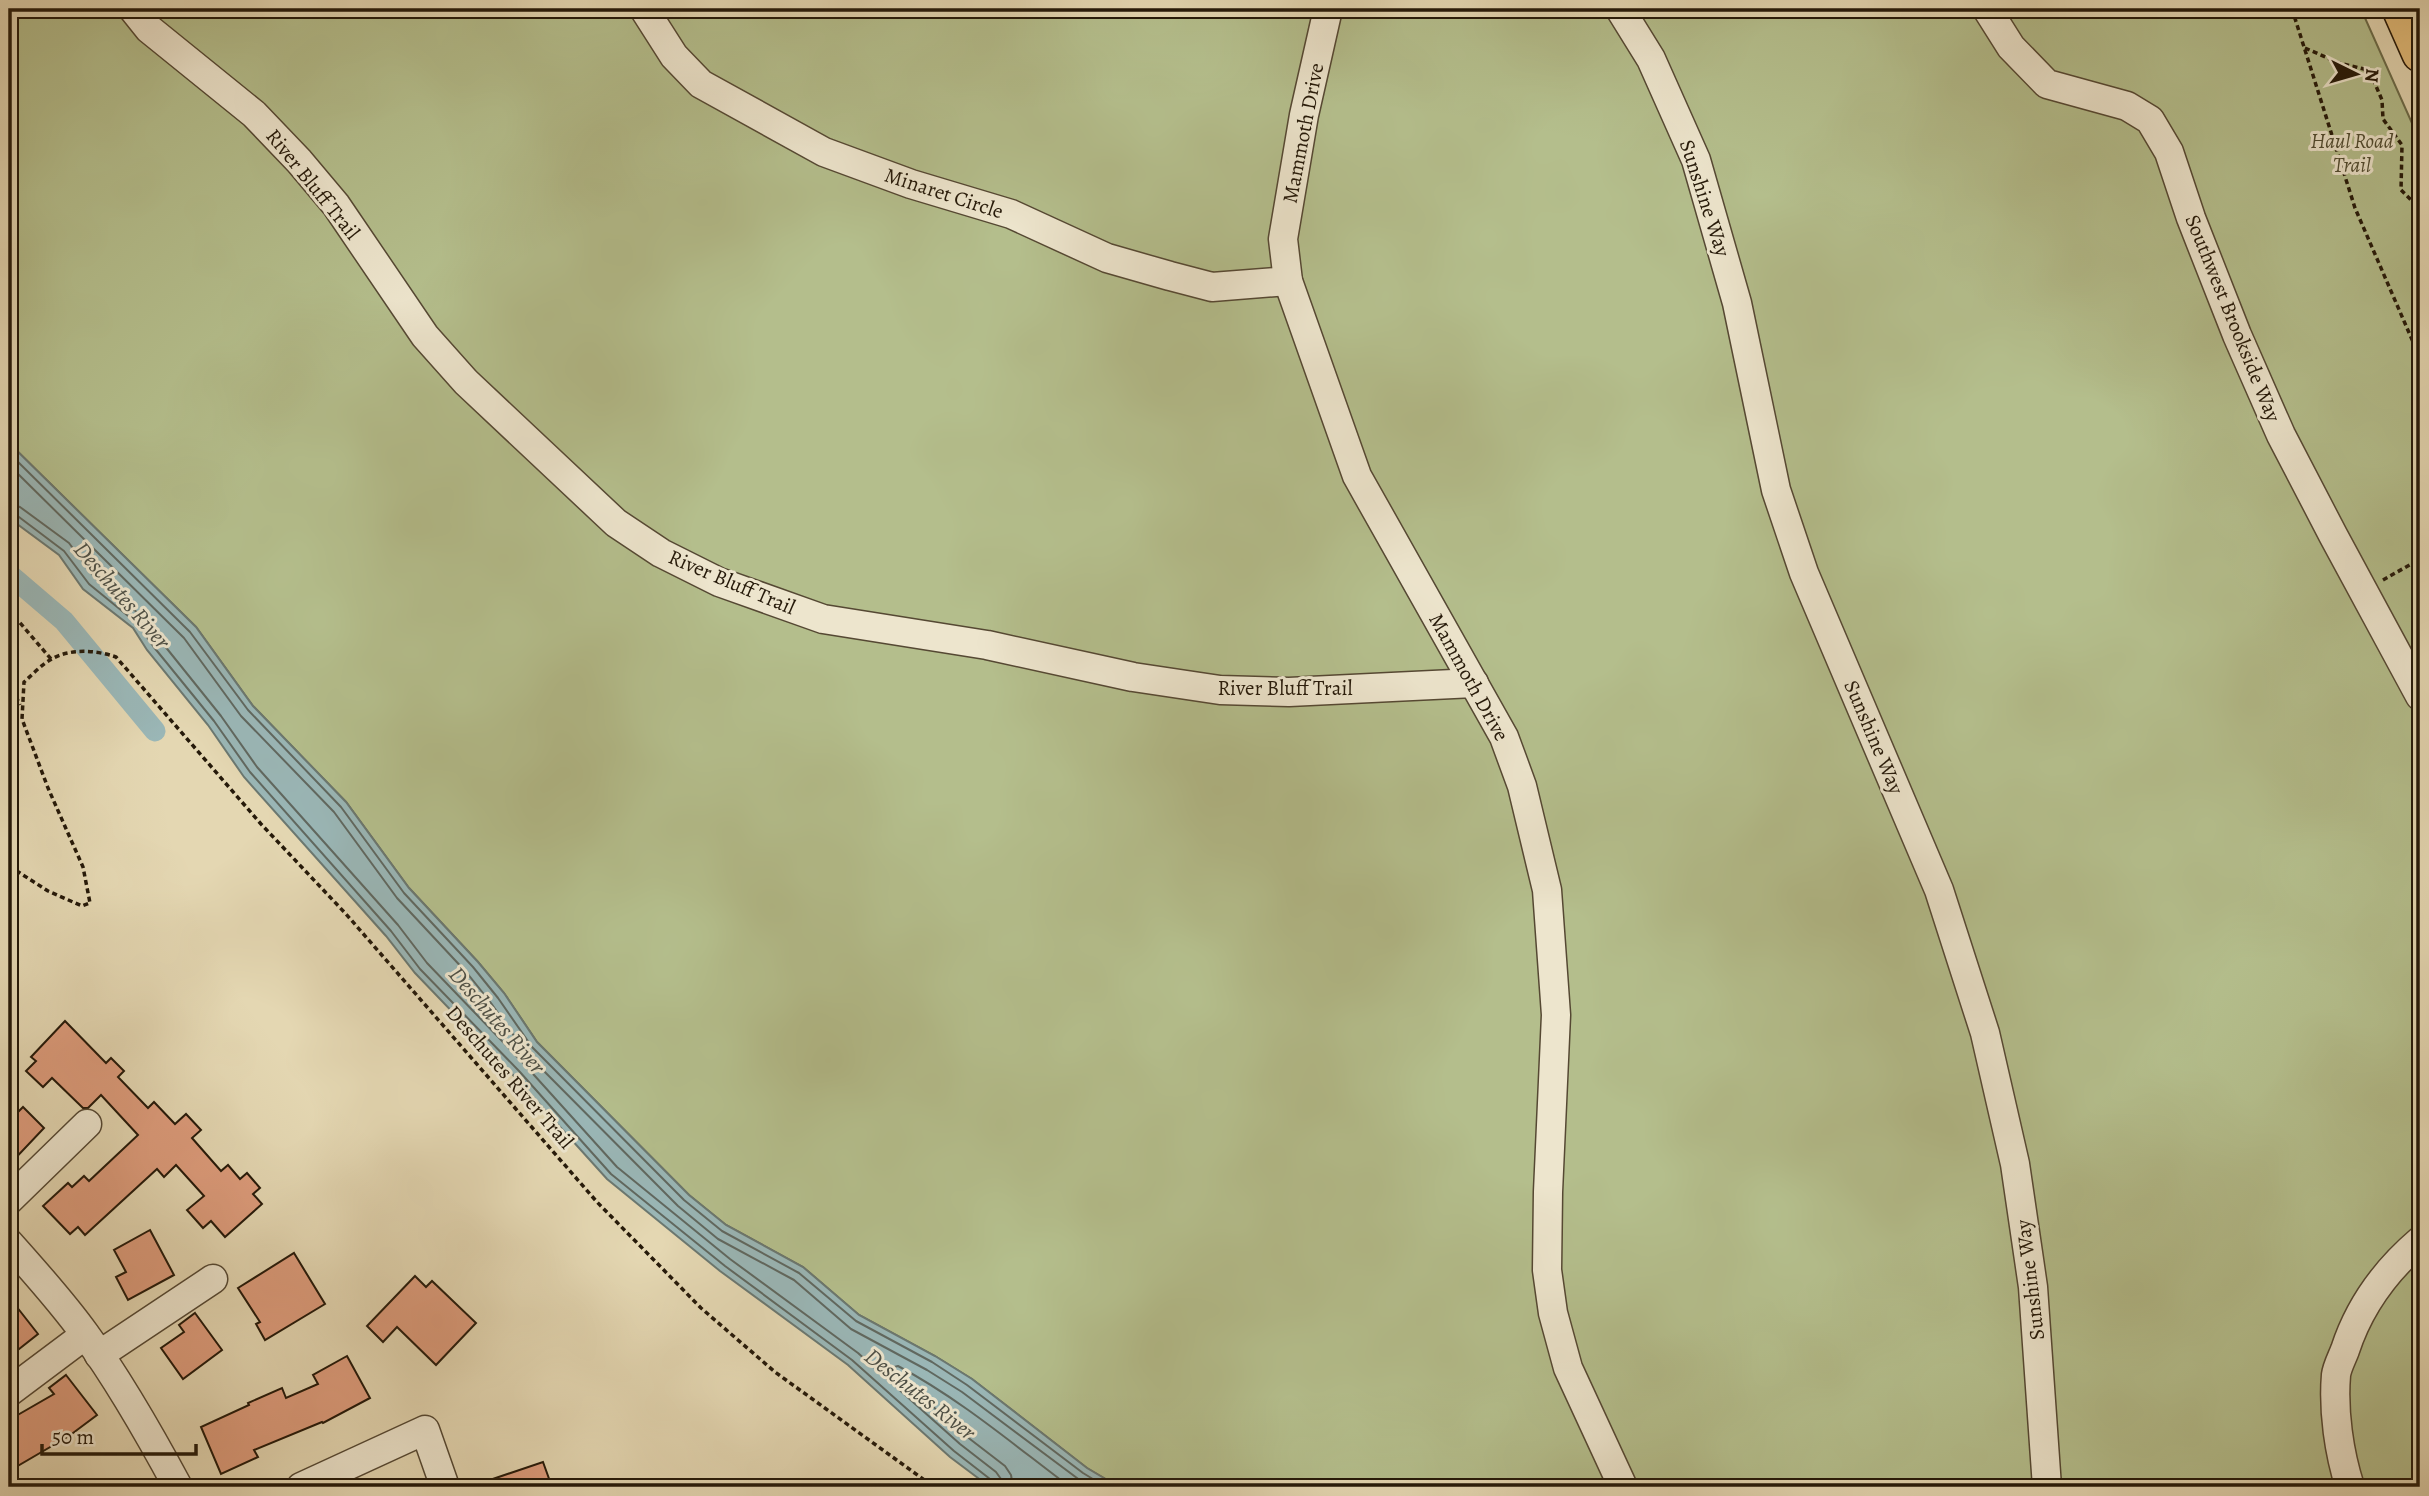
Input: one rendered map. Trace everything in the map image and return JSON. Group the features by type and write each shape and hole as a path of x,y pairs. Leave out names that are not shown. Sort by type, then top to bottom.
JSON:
{"main road":[{"path":"2400,9 2420,54"}],"street":[{"name":"River Bluff Trail","path":"133,9 149,29 254,114 299,161 336,205 425,336 466,382 616,523 661,553 719,582 823,619 987,645 1133,677 1220,690 1289,692 1474,683"},
{"name":"Minaret Circle","path":"644,9 674,56 701,84 824,152 911,184 1011,214 1107,258 1212,288 1288,281"},
{"name":"Mammoth Drive","path":"1328,9 1304,115 1283,239 1288,281 1357,475 1504,737 1522,786 1547,890 1556,1015 1547,1244 1547,1270 1553,1313 1568,1368 1623,1487"},
{"name":"Sunshine Way","path":"1620,9 1651,59 1696,160 1737,303 1776,491 1804,573 1939,890 1985,1033 2015,1164 2033,1287 2047,1487"},
{"name":"Southwest Brookside Way","path":"1987,9 2011,47 2047,84 2127,106 2150,120 2169,152 2226,309 2281,435 2420,696"},
{"path":"9,1200 87,1124"},
{"path":"2350,1487 2338,1428 2336,1373 2354,1324 2382,1279 2420,1241"},
{"path":"9,1242 54,1294 92,1345 154,1443 178,1487"},
{"path":"9,1392 213,1279"},
{"path":"301,1487 425,1430 445,1487"}],"path":[{"path":"2292,9 2355,208 2420,358"},
{"path":"2305,48 2339,63 2364,69 2373,79 2382,100 2383,119 2402,145 2401,190 2420,209"},
{"path":"2363,591 2420,559"},
{"path":"9,610 51,659 24,682 22,719 48,788 83,867 90,904 82,906 48,891 9,866"},
{"name":"Deschutes River Trail","path":"51,659 71,652 99,651 116,657 261,824 346,914 597,1202 701,1308 775,1372 934,1487"},
{"path":"9,681 21,706"}],"green space":[{"name":"Haul Road Trail","path":"9,9 2361,9 2420,141 2420,1487 1119,1487 1087,1468 972,1379 859,1315 803,1267 726,1225 689,1195 537,1042 504,993 409,888 346,802 253,706 196,627 9,443"}],"water":[{"name":"Deschutes River","path":"9,443 196,627 253,706 346,802 409,888 504,993 537,1042 689,1195 726,1225 803,1267 859,1315 972,1379 1087,1468 1119,1487 990,1487 950,1457 848,1365 720,1271 607,1179 514,1076 415,973 386,936 244,777 208,725 147,650 133,628 83,589 59,555 9,518"}],"building":[{"path":"65,1021 106,1063 111,1058 124,1071 118,1077 148,1108 154,1102 175,1124 186,1114 201,1130 192,1138 221,1171 228,1165 240,1179 247,1173 260,1188 253,1194 262,1204 225,1237 211,1221 203,1228 187,1210 204,1196 176,1165 164,1177 157,1169 85,1235 78,1227 70,1234 43,1206 68,1183 72,1187 84,1176 89,1181 138,1135 101,1095 88,1108 83,1108 52,1078 43,1087 26,1071 36,1061 31,1057"},
{"path":"9,1100 19,1111 23,1107 44,1128 9,1165"},
{"path":"150,1230 174,1275 128,1300 116,1277 126,1272 114,1250"},
{"path":"294,1253 325,1304 265,1340 256,1324 260,1322 238,1288"},
{"path":"415,1276 426,1287 432,1281 476,1323 436,1365 397,1327 383,1342 367,1326"},
{"path":"9,1297 38,1334 9,1357"},
{"path":"195,1313 222,1350 183,1379 161,1348 184,1332 179,1325"},
{"path":"347,1356 370,1398 323,1423 254,1450 258,1457 221,1474 201,1427 282,1388 286,1398 318,1384 313,1375"},
{"path":"66,1375 97,1415 69,1436 9,1471 9,1420 54,1394 49,1388"},
{"path":"543,1462 552,1487 478,1487 478,1484"}],"waterway":[{"path":"9,574 64,621 155,731"}]}
